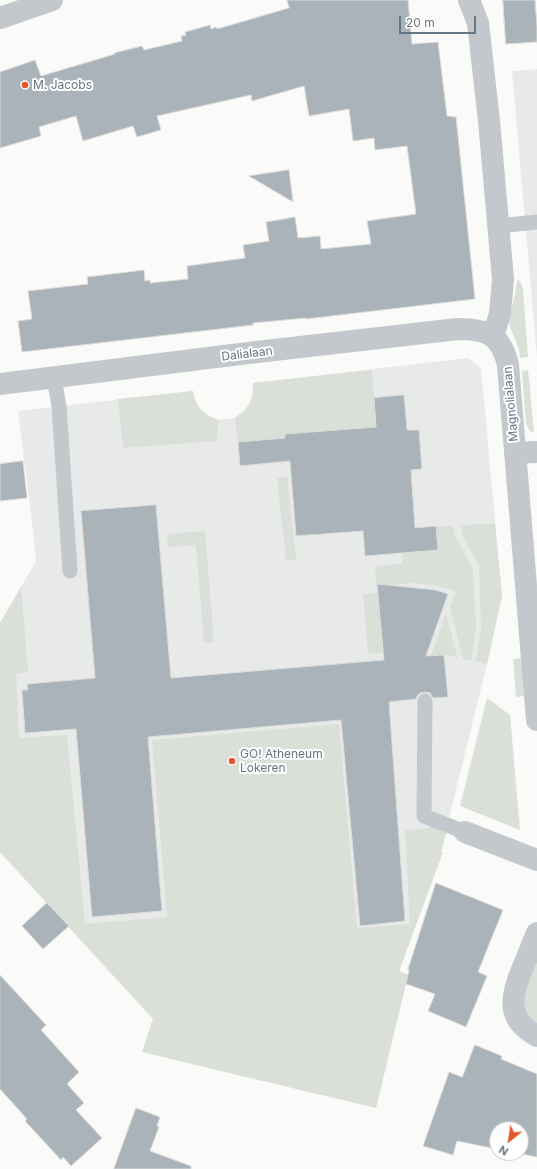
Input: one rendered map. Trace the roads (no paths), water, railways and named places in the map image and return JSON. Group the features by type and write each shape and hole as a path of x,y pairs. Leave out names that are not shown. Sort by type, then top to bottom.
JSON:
{"street":[{"path":"0,18 52,0"},
{"path":"470,0 478,22 489,121 503,279 500,314 493,336"},
{"name":"Dalialaan","path":"0,384 248,353 466,329 484,332 493,336"},
{"name":"Magnolialaan","path":"493,336 502,344 508,365 537,720"},
{"path":"515,454 537,452"},
{"path":"466,832 537,860"},
{"path":"537,933 516,983 513,1002 517,1018 522,1025 537,1036"}],"lane":[{"path":"498,226 537,222"},
{"path":"54,378 59,406 70,571"},
{"path":"425,701 424,816 466,832"}],"place":[{"name":"M. Jacobs","path":"25,85"},
{"name":"GO! Atheneum Lokeren","path":"232,761"}]}
